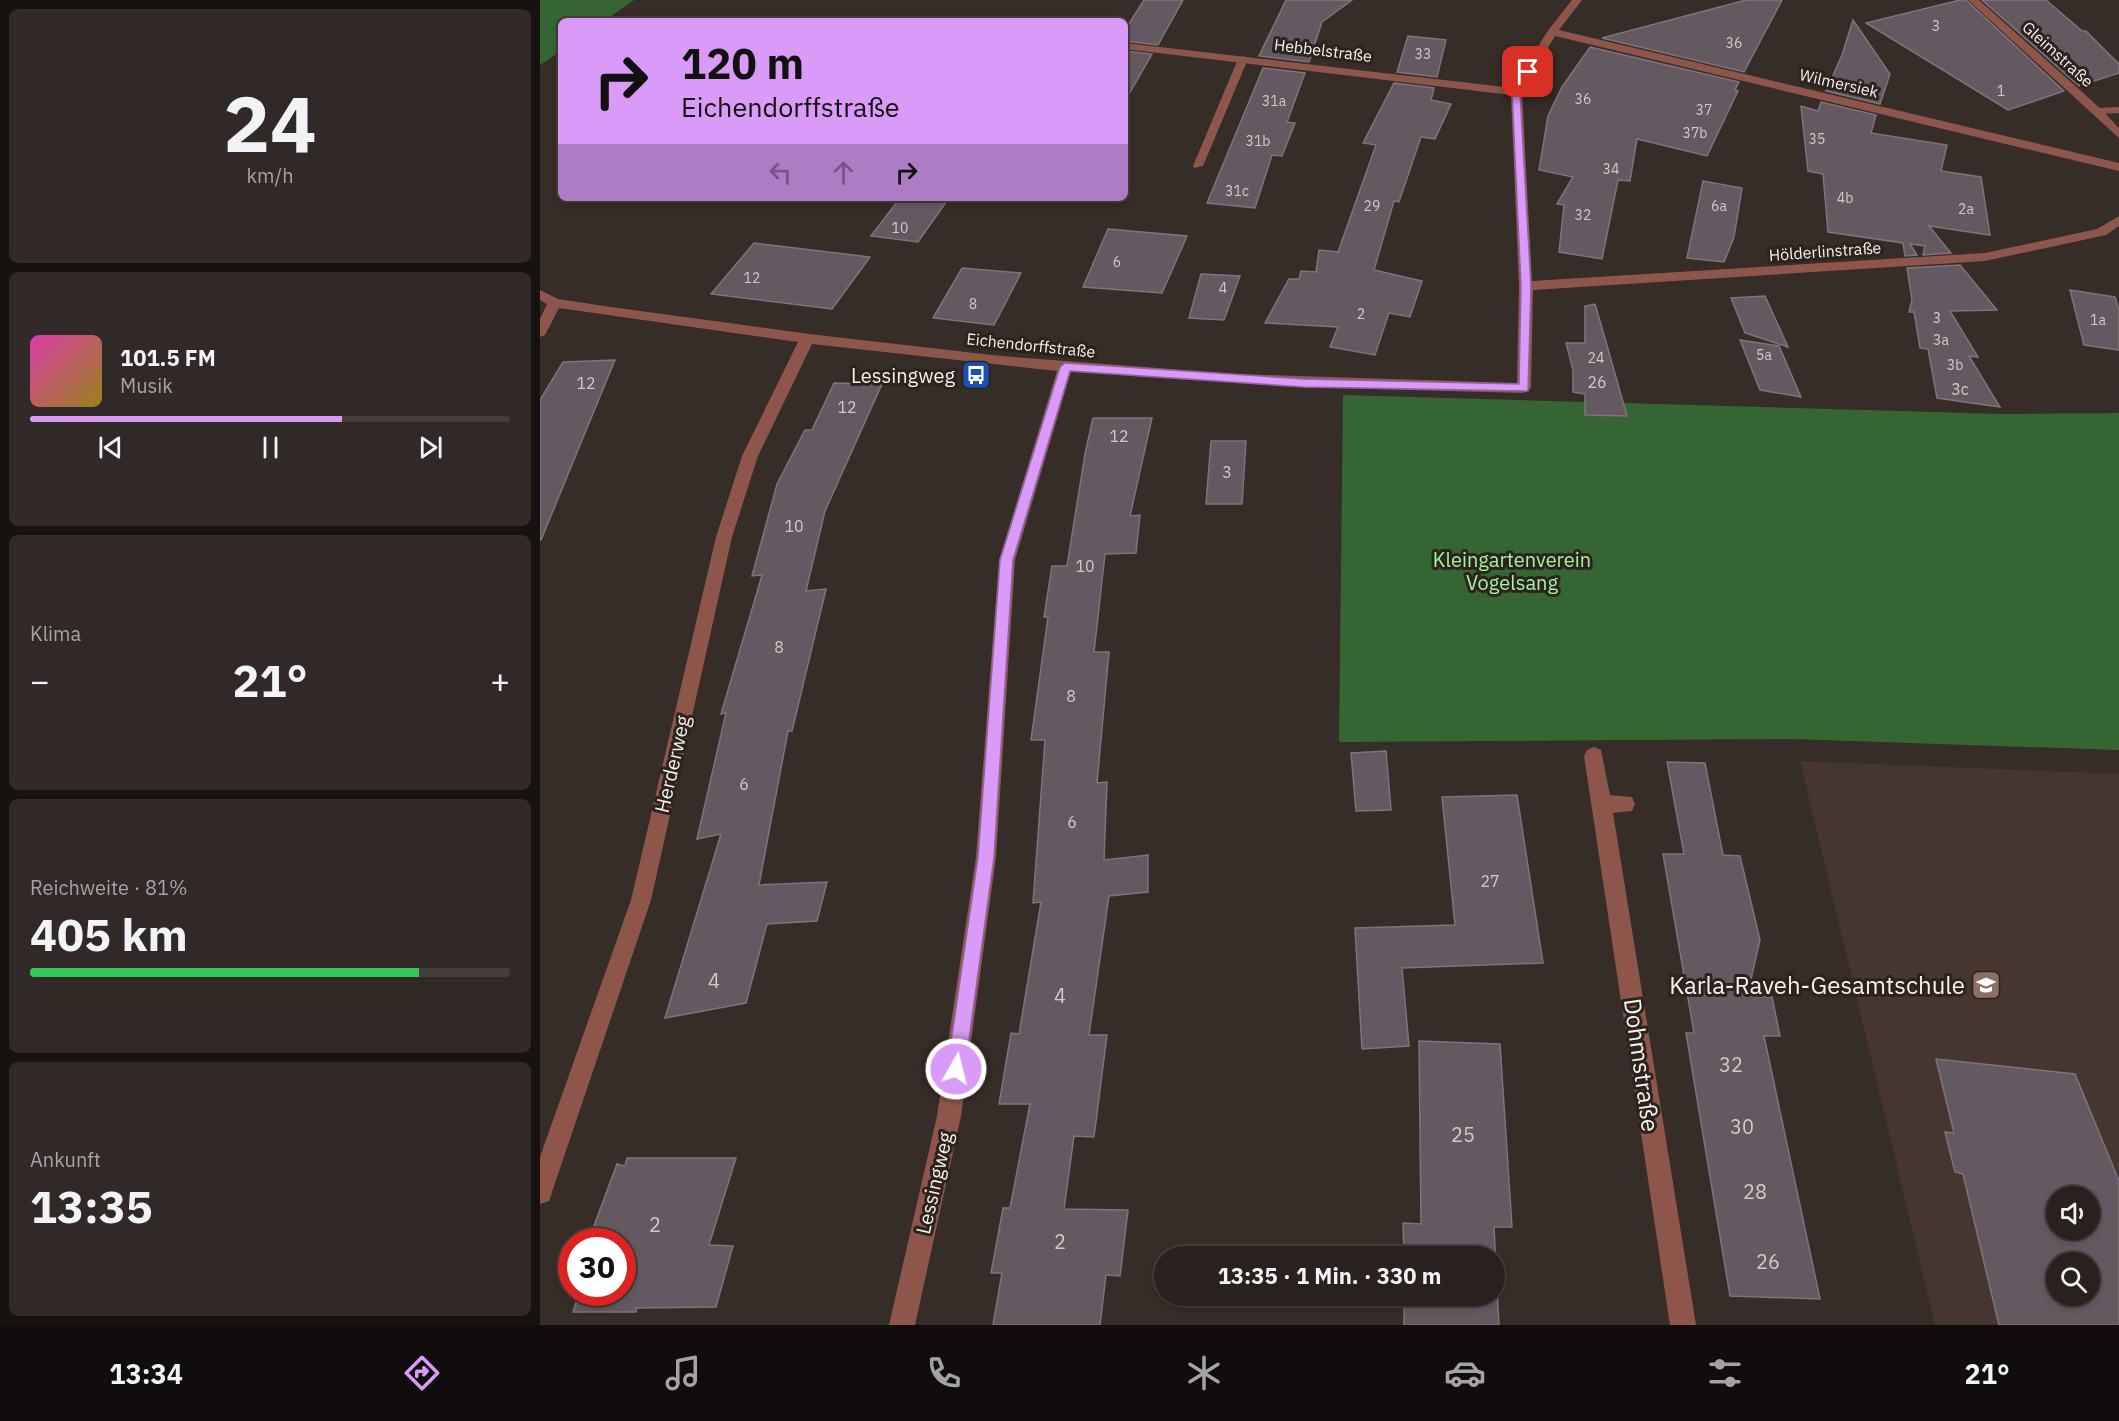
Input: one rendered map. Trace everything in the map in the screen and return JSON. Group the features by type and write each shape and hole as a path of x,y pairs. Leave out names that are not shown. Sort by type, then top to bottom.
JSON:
{"street":[{"path":"1526,286 1516,92 1552,32 1577,0"},
{"name":"Gleimstraße","path":"1972,0 2097,111 2119,135"},
{"name":"Wilmersiek","path":"1552,32 2119,167"},
{"name":"Hebbelstraße","path":"1128,46 1516,92"},
{"name":"Hölderlinstraße","path":"1526,286 1985,257 2101,232 2119,220"},
{"name":"Eichendorffstraße","path":"540,294 555,303 807,339 1065,367 1304,383 1524,388 1526,286"},
{"path":"540,332 555,303"},
{"name":"Herderweg","path":"540,1192 641,900 724,537 750,456 807,339"},
{"name":"Lessingweg","path":"902,1325 949,1116 986,857 1007,560 1065,367"},
{"name":"Dohmstraße","path":"1594,756 1683,1325"},
{"path":"1601,804 1625,804"}],"lane":[{"path":"1198,166 1243,59"},
{"path":"2097,111 2119,111"}],"shaded area":[{"name":"Karla-Raveh-Gesamtschule","path":"1800,761 2119,774 2119,1325 1935,1325"}],"green space":[{"path":"540,0 634,0 608,18 558,18 558,53 540,65"},
{"name":"Kleingartenverein Vogelsang","path":"1343,395 2002,414 2119,413 2119,750 1792,739 1339,742"}],"building":[{"path":"1144,0 1183,0 1158,45 1128,41 1128,25"},
{"path":"1286,0 1352,0 1322,22 1309,62 1259,56"},
{"path":"1746,0 1782,0 1744,72 1602,38"},
{"path":"1966,0 2064,91 2008,110 1866,23"},
{"path":"1982,0 2046,0 2082,31 2086,31 2119,64 2119,73 2079,86"},
{"path":"1853,20 1890,74 1880,104 1826,91 1842,55"},
{"path":"1408,36 1446,40 1437,77 1397,72"},
{"path":"1590,47 1739,82 1735,90 1738,91 1707,156 1637,139 1630,181 1618,180 1602,259 1559,252 1564,205 1557,204 1573,177 1539,170 1548,116 1562,87"},
{"path":"1128,51 1152,54 1128,96"},
{"path":"1263,68 1305,73 1287,122 1295,123 1282,156 1272,155 1255,208 1207,203"},
{"path":"1394,83 1434,88 1431,100 1451,104 1435,139 1421,137 1399,202 1394,201 1374,270 1422,281 1410,317 1389,313 1375,355 1330,347 1338,327 1265,323 1289,279 1299,279 1301,271 1316,272 1319,250 1338,252 1376,145 1363,143"},
{"path":"1821,102 1876,115 1871,133 1947,145 1941,171 1981,177 1990,235 1929,226 1951,253 1923,255 1925,246 1910,244 1917,255 1905,256 1903,243 1828,232 1823,174 1808,171 1801,106 1818,111"},
{"path":"1703,181 1742,188 1734,237 1724,262 1687,258"},
{"path":"898,201 947,201 918,242 871,236"},
{"path":"1108,229 1187,236 1162,293 1083,287"},
{"path":"754,243 870,257 832,309 711,294"},
{"path":"1960,265 1997,310 1950,311 1978,357 1969,356 2000,407 1937,398 1928,349 1920,348 1914,312 1909,312 1912,300 1907,268"},
{"path":"962,268 1021,273 994,325 933,318"},
{"path":"1201,274 1240,276 1224,320 1189,318"},
{"path":"2070,290 2115,297 2119,310 2119,350 2084,345"},
{"path":"1765,296 1788,347 1745,333 1731,298"},
{"path":"1595,304 1627,416 1585,415 1585,394 1573,392 1573,370 1566,343 1585,343 1585,306"},
{"path":"1740,340 1779,346 1801,397 1760,390"},
{"path":"615,360 540,540 540,400 563,362"},
{"path":"834,383 882,384 825,511 806,591 826,589 792,731 788,731 759,885 827,882 817,921 767,924 746,1003 665,1018 721,834 697,839 726,713 721,714 762,575 752,576 777,484 805,430 812,430"},
{"path":"1093,418 1152,418 1130,516 1140,515 1136,553 1105,554 1094,652 1109,652 1097,783 1107,782 1104,860 1148,855 1148,892 1109,896 1089,1035 1107,1035 1094,1137 1074,1136 1064,1209 1128,1210 1120,1276 1106,1275 1100,1325 993,1325 1002,1273 991,1273 1003,1208 1010,1208 1030,1104 999,1104 1011,1033 1019,1034 1041,902 1033,903 1045,740 1031,740 1048,617 1044,617 1052,566 1067,566"},
{"path":"1211,441 1246,441 1242,504 1206,504"},
{"path":"1386,751 1391,810 1356,811 1351,753"},
{"path":"1667,762 1705,763 1723,855 1740,856 1760,940 1747,996 1772,997 1780,1036 1764,1036 1820,1299 1730,1296 1686,1033 1694,1033 1663,854 1684,854"},
{"path":"1517,795 1543,963 1402,968 1409,1046 1362,1049 1355,928 1455,925 1442,797"},
{"path":"1419,1041 1500,1044 1512,1227 1494,1227 1495,1246 1404,1246 1403,1223 1421,1224"},
{"path":"1936,1059 2075,1074 2119,1181 2119,1325 1999,1325 1963,1174 1955,1172 1945,1132 1954,1133"},
{"path":"627,1158 736,1158 709,1245 733,1246 716,1307 637,1308 636,1312 573,1312 575,1306 636,1306 636,1228 593,1228 617,1164 625,1166"},
{"path":"1404,1306 1498,1306 1499,1325 1404,1325"}],"place":[{"name":"Lessingweg","path":"976,375"},
{"name":"Karla-Raveh-Gesamtschule","path":"1986,985"}],"route":[{"path":"956,1069 986,857 1007,560 1065,367 1304,383 1524,388 1526,286 1516,92 1528,72"}]}
